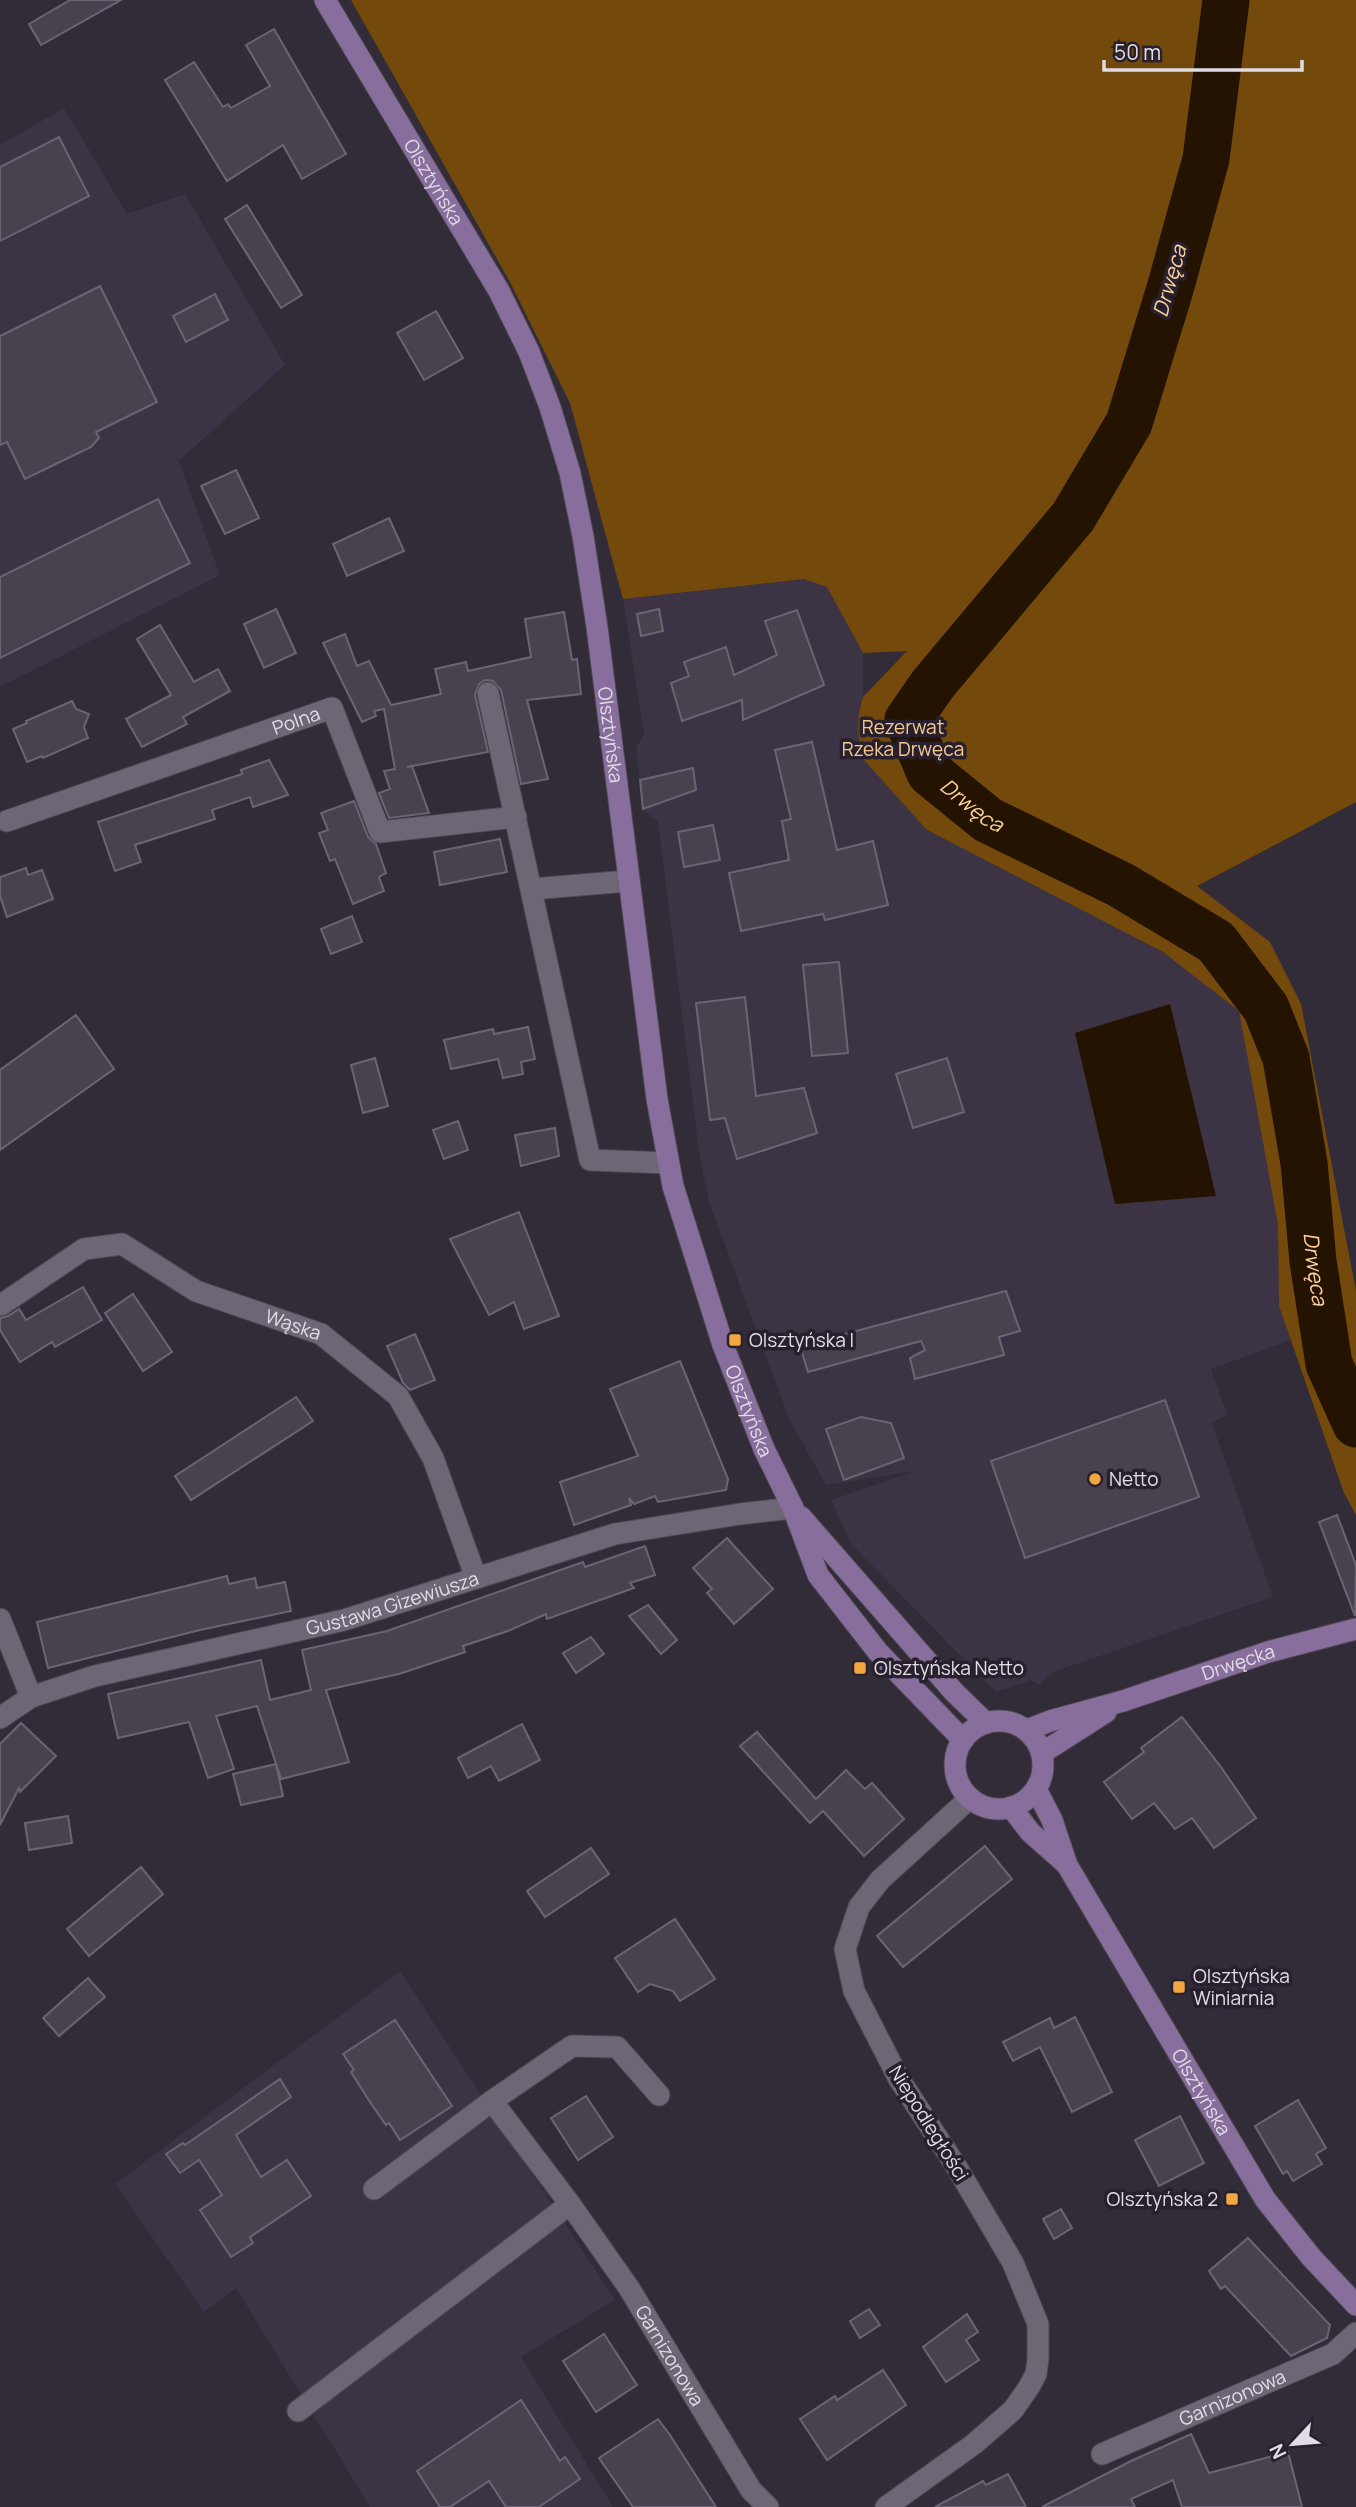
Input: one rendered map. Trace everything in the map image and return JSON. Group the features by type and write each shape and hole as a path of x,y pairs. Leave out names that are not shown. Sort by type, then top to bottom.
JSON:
{"street":[{"name":"Olsztyńska","path":"324,0 499,290 529,352 550,407 570,473 597,627 628,881 668,1163 687,1235 732,1371 764,1449 793,1508 818,1575 878,1652 963,1740"},
{"path":"488,693 590,1160 668,1163"},
{"name":"Polna","path":"7,821 332,708 380,832 516,817"},
{"path":"532,889 628,881"},
{"name":"Wąska","path":"1,1304 84,1249 122,1244 196,1291 321,1334 398,1396 433,1458 476,1578"},
{"name":"Olsztyńska","path":"793,1508 954,1692 986,1723"},
{"name":"Gustawa Gizewiusza","path":"0,1718 31,1697 95,1676 344,1619 615,1534 793,1508"},
{"path":"0,1619 31,1697"},
{"name":"Drwęcka","path":"1027,1730 1269,1653 1356,1629"},
{"name":"Drwęcka","path":"1042,1753 1122,1701"},
{"path":"1006,1721 1027,1730 1037,1741 1042,1753 1042,1778 1036,1790 1028,1799 1011,1807 992,1809 970,1798 962,1788 955,1764 957,1751 963,1740 971,1731 986,1723 1006,1721"},
{"name":"Olsztyńska","path":"1036,1790 1052,1819 1067,1865 1265,2199 1311,2257 1356,2305"},
{"name":"Niepodległości","path":"886,2507 957,2457 1013,2410 1029,2387 1038,2359 1038,2324 1013,2263 956,2166 899,2079 854,1991 845,1949 859,1907 880,1880 970,1798"},
{"name":"Olsztyńska","path":"1011,1807 1030,1832 1067,1865"},
{"path":"374,2189 492,2101 572,2046 617,2047 659,2095"},
{"name":"Garnizonowa","path":"492,2101 629,2288 751,2490 768,2507"},
{"path":"298,2411 570,2204"},
{"name":"Garnizonowa","path":"1102,2454 1333,2354 1356,2333"}],"shaded area":[{"path":"64,108 127,214 185,194 285,365 179,461 220,575 0,687 0,145"},
{"path":"805,579 827,587 863,653 863,697 859,707 927,830 1163,952 1239,1011 1278,1225 1279,1306 1291,1340 1211,1369 1227,1415 1212,1423 1273,1597 1053,1672 1039,1685 1031,1680 996,1692 851,1544 831,1500 915,1471 826,1485 790,1421 709,1202 699,1152 658,822 643,809 636,748 644,734 623,599"},
{"path":"1170,1004 1216,1196 1115,1204 1075,1033"},
{"path":"400,1971 615,2300 521,2357 613,2507 370,2507 236,2288 204,2312 115,2184"}],"green space":[{"name":"Rezerwat Rzeka Drwęca","path":"351,0 1356,0 1356,802 1197,886 1270,942 1301,1004 1356,1291 1356,1515 1344,1493 1279,1306 1278,1225 1239,1011 1163,952 927,830 864,760 859,737 858,720 863,697 907,651 863,653 827,587 804,579 623,599 570,403 510,282"}],"building":[{"path":"70,0 121,0 41,45 29,24"},
{"path":"274,29 346,154 302,179 283,145 227,181 165,80 194,62 223,107 228,104 231,108 270,86 246,45"},
{"path":"59,137 89,196 0,241 0,167"},
{"path":"247,205 302,295 281,308 225,219"},
{"path":"100,286 157,402 96,432 99,438 91,447 25,479 7,442 0,445 0,336"},
{"path":"215,294 228,320 186,342 173,316"},
{"path":"436,311 463,358 424,380 397,333"},
{"path":"236,470 259,518 225,534 201,486"},
{"path":"158,499 190,563 0,658 0,577"},
{"path":"389,518 404,551 347,576 333,544"},
{"path":"276,609 296,653 264,668 244,624"},
{"path":"659,609 663,631 641,636 637,614"},
{"path":"797,610 824,685 743,720 742,700 682,721 671,683 689,676 684,662 726,647 734,675 777,655 765,621"},
{"path":"564,612 572,660 577,659 581,694 527,700 548,779 521,784 501,690 493,681 485,680 479,684 475,695 488,752 412,766 429,813 389,818 379,793 390,789 384,771 395,769 384,709 374,711 376,716 362,722 323,643 345,634 357,666 369,661 391,705 441,694 435,669 466,662 468,671 531,657 525,619"},
{"path":"160,625 194,682 218,669 230,691 183,717 187,724 142,747 126,719 171,695 137,639"},
{"path":"72,701 76,709 89,714 84,727 88,738 43,758 42,756 27,762 13,729"},
{"path":"812,742 837,850 873,841 888,905 825,920 823,914 741,931 729,873 789,860 782,821 791,819 775,750"},
{"path":"269,760 288,795 253,807 250,797 212,810 215,819 135,845 141,862 115,871 98,822 242,774 241,770"},
{"path":"693,768 696,790 643,809 640,780"},
{"path":"354,801 368,837 376,844 386,873 379,877 384,891 353,904 335,859 330,861 319,833 328,830 321,813"},
{"path":"713,825 720,860 684,867 678,832"},
{"path":"500,839 507,872 440,885 434,852"},
{"path":"26,868 28,875 42,870 53,899 7,917 0,896 0,877"},
{"path":"352,916 362,942 331,954 321,929"},
{"path":"839,962 848,1053 812,1056 803,965"},
{"path":"745,997 756,1096 804,1088 817,1133 737,1159 725,1118 710,1120 696,1003"},
{"path":"76,1015 114,1069 0,1150 0,1070"},
{"path":"528,1027 535,1059 521,1062 523,1074 503,1078 498,1059 451,1069 444,1040 493,1029 494,1034"},
{"path":"375,1058 388,1106 363,1113 351,1065"},
{"path":"947,1058 964,1112 913,1128 896,1074"},
{"path":"458,1121 468,1150 444,1159 433,1130"},
{"path":"555,1128 559,1156 521,1166 515,1135"},
{"path":"519,1212 559,1316 524,1329 514,1302 489,1315 450,1239"},
{"path":"83,1287 102,1320 55,1347 52,1342 20,1362 0,1330 0,1318 19,1309 26,1320"},
{"path":"1006,1291 1020,1331 999,1337 1004,1355 915,1379 910,1358 925,1350 921,1341 808,1372 800,1346"},
{"path":"133,1294 172,1352 143,1371 105,1313"},
{"path":"415,1334 435,1380 410,1390 403,1383 387,1346"},
{"path":"680,1361 728,1479 726,1490 658,1502 655,1496 634,1504 629,1498 631,1505 574,1525 560,1482 638,1456 610,1389"},
{"path":"296,1397 313,1421 191,1500 175,1476"},
{"name":"Netto","path":"1165,1400 1199,1497 1025,1558 991,1461"},
{"path":"861,1417 891,1423 904,1458 844,1480 826,1429"},
{"path":"1337,1515 1356,1565 1355,1616 1319,1522"},
{"path":"727,1538 773,1589 734,1624 707,1593 712,1589 693,1568"},
{"path":"645,1546 655,1575 630,1583 634,1588 547,1619 546,1614 508,1631 463,1646 465,1652 399,1674 326,1690 349,1762 281,1779 257,1706 216,1716 234,1769 208,1778 189,1722 118,1738 108,1694 261,1660 270,1700 311,1690 302,1650 387,1631 583,1562 585,1567"},
{"path":"227,1576 229,1584 255,1578 257,1588 285,1582 291,1611 200,1630 48,1668 37,1622"},
{"path":"648,1605 677,1640 661,1654 629,1616"},
{"path":"591,1637 604,1654 576,1673 563,1653"},
{"path":"1182,1717 1256,1818 1214,1848 1192,1818 1175,1829 1154,1803 1132,1819 1104,1782 1144,1752 1141,1748"},
{"path":"21,1723 56,1756 20,1792 19,1788 0,1825 0,1744"},
{"path":"522,1724 540,1760 499,1781 491,1766 468,1778 458,1758"},
{"path":"757,1732 816,1799 846,1770 865,1789 872,1783 904,1819 864,1856 823,1811 810,1823 740,1746"},
{"path":"276,1764 283,1796 241,1805 233,1774"},
{"path":"68,1816 72,1843 29,1850 25,1823"},
{"path":"985,1846 1012,1879 903,1967 877,1936"},
{"path":"591,1848 609,1874 545,1917 527,1891"},
{"path":"141,1867 163,1894 89,1956 67,1929"},
{"path":"675,1919 715,1979 680,2001 673,1991 650,1984 638,1992 615,1958"},
{"path":"88,1978 105,1997 59,2036 43,2018"},
{"path":"1075,2017 1112,2092 1072,2112 1040,2047 1013,2061 1003,2042 1050,2018 1054,2028"},
{"path":"395,2020 452,2106 400,2140 368,2099 343,2054"},
{"path":"280,2079 291,2097 236,2135 261,2177 287,2160 311,2196 250,2237 253,2243 231,2257 200,2210 222,2195 199,2160 180,2173 166,2154 183,2143 185,2145"},
{"path":"586,2096 613,2137 578,2160 551,2118"},
{"path":"1298,2100 1326,2148 1316,2154 1322,2164 1293,2181 1287,2171 1283,2174 1255,2126"},
{"path":"1180,2116 1204,2163 1159,2186 1135,2140"},
{"path":"1061,2209 1072,2228 1054,2239 1043,2219"},
{"path":"1248,2238 1330,2325 1327,2338 1291,2356 1225,2286 1221,2289 1209,2271"},
{"path":"869,2309 880,2325 860,2338 850,2321"},
{"path":"967,2314 978,2332 966,2340 979,2360 946,2382 923,2347"},
{"path":"604,2334 637,2385 596,2412 563,2361"},
{"path":"883,2370 906,2405 827,2460 800,2419 835,2396 837,2400"},
{"path":"521,2400 560,2461 565,2457 580,2479 539,2507 506,2507 489,2481 450,2507 440,2507 417,2471"},
{"path":"658,2419 716,2507 633,2507 599,2458"},
{"path":"1191,2434 1209,2473 1288,2452 1302,2507 1182,2507 1173,2480 1131,2499 1135,2507 1042,2507 1131,2461"},
{"path":"1008,2474 1026,2507 935,2507 983,2481 986,2485"}],"waterway":[{"name":"Drwęca","path":"1226,0 1206,159 1129,423 1073,517 933,684 908,720 930,773 988,820 1121,885 1216,942 1266,1008 1286,1058 1304,1163 1313,1261 1329,1364 1356,1424"}],"place":[{"name":"Olsztyńska I","path":"735,1340"},
{"name":"Netto","path":"1095,1479"},
{"name":"Olsztyńska Netto","path":"860,1668"},
{"name":"Olsztyńska Winiarnia","path":"1179,1987"},
{"name":"Olsztyńska 2","path":"1232,2199"}]}
